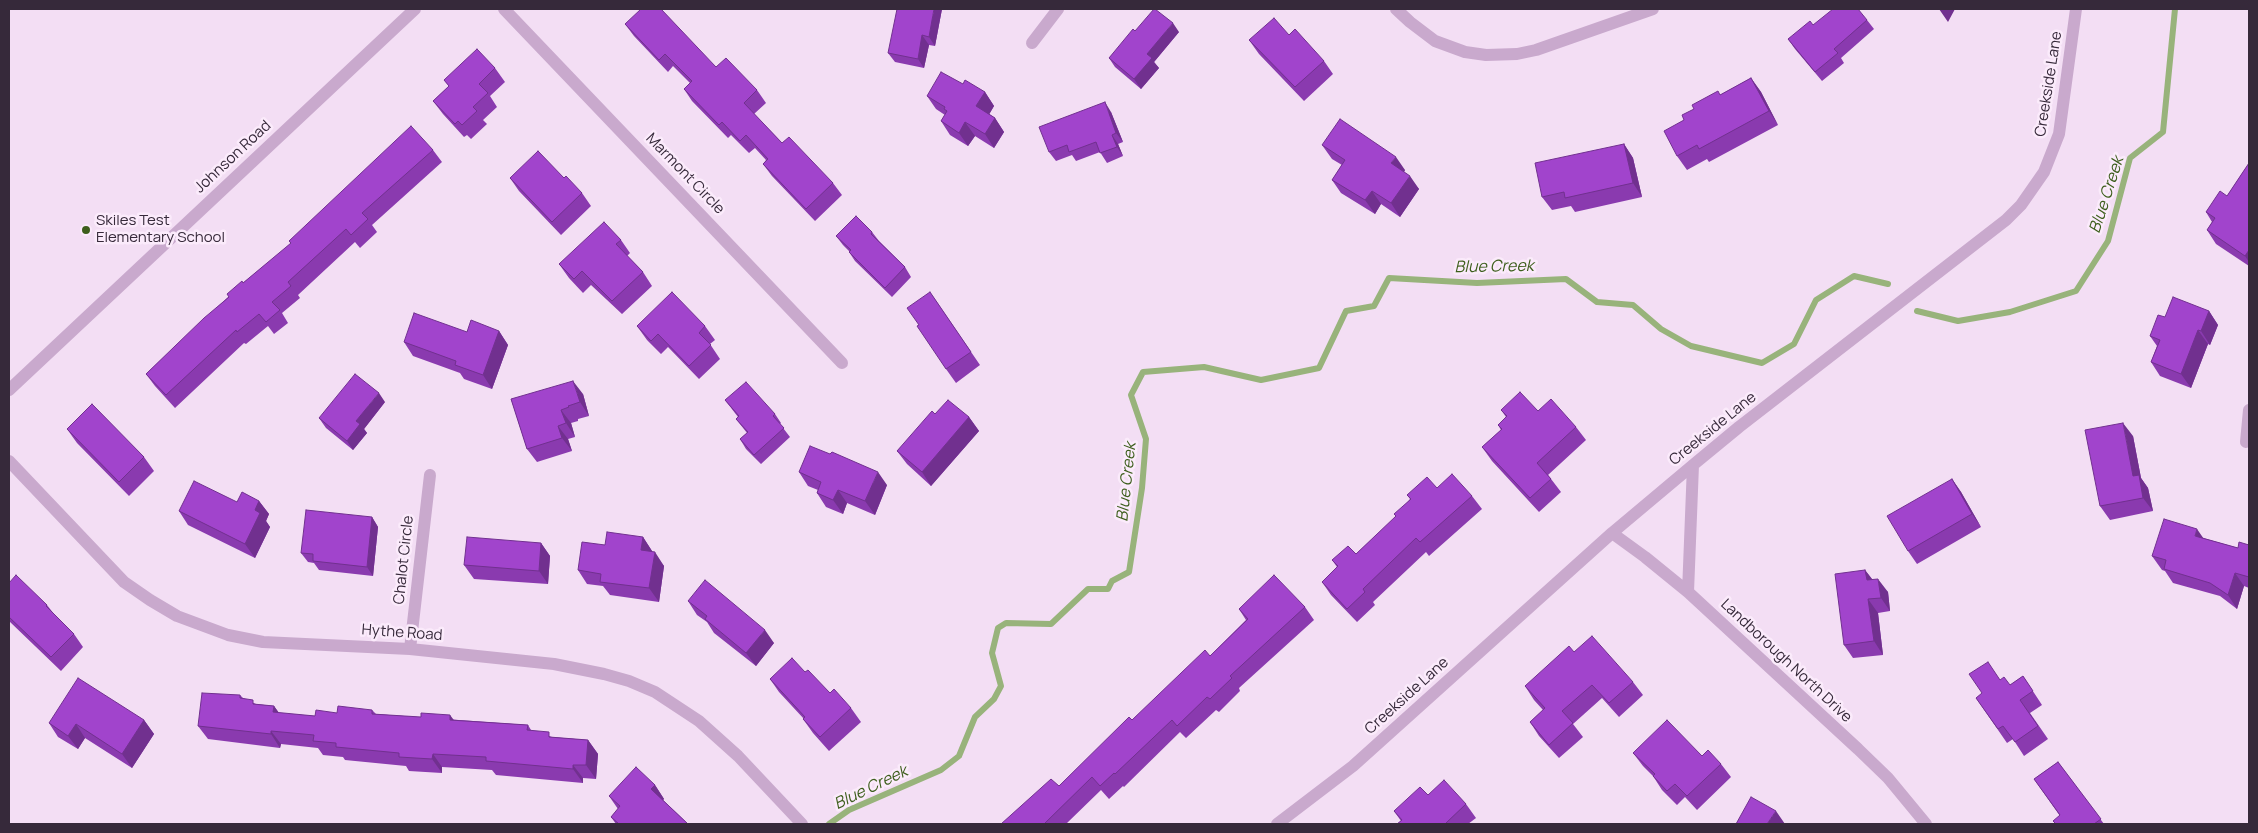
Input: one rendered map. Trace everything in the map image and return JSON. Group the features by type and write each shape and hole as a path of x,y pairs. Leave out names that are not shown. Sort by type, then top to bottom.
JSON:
{"street":[{"name":"Johnson Road","path":"9,390 415,9"},
{"name":"Marmont Circle","path":"504,9 842,362"},
{"path":"1032,43 1058,9"},
{"path":"1396,9 1435,41 1465,52 1486,55 1518,54 1536,50 1654,9"},
{"name":"Creekside Lane","path":"1277,824 1353,766 1612,533 1740,427 2006,220 2021,205 2044,172 2059,134 2076,9"},
{"path":"2246,442 2249,410"},
{"name":"Hythe Road","path":"9,461 124,582 177,616 228,635 262,642 410,649 579,668 629,681 655,692 677,705 719,738 802,824"},
{"path":"1688,592 1693,466"},
{"name":"Chalot Circle","path":"410,649 430,475"},
{"name":"Landborough North Drive","path":"1612,533 1688,592 1888,778 1926,824"}],"building":[{"path":"641,9 661,9 716,67 726,58 757,90 744,103 782,143 789,137 833,183 806,209 763,164 768,159 746,135 740,141 722,122 719,125 684,89 692,81 665,54 659,60 625,24"},
{"path":"897,9 934,9 929,37 922,35 918,59 888,53"},
{"path":"1154,9 1173,23 1147,54 1152,58 1134,79 1109,58 1133,29 1135,31"},
{"path":"1833,9 1858,9 1867,20 1834,49 1838,53 1815,72 1788,39 1810,21 1813,25"},
{"path":"1274,18 1289,35 1295,29 1324,61 1295,87 1249,40"},
{"path":"477,49 495,68 479,84 488,93 473,107 477,111 462,125 458,121 455,124 433,101 449,86 444,80"},
{"path":"941,72 963,84 965,80 985,92 976,106 995,118 985,134 965,122 959,133 941,121 947,111 944,109 945,107 927,96"},
{"path":"1751,78 1769,111 1699,149 1697,145 1677,156 1664,131 1684,120 1682,115 1694,109 1692,105 1718,91 1720,95"},
{"path":"1105,102 1116,133 1112,135 1117,147 1100,153 1096,142 1069,152 1067,145 1049,152 1039,127"},
{"path":"1340,119 1396,157 1391,163 1410,176 1391,203 1372,191 1365,200 1332,180 1345,160 1322,145"},
{"path":"411,126 433,150 362,213 368,219 351,235 346,229 288,282 291,286 272,302 280,310 266,322 259,314 237,332 236,330 166,395 146,374 204,318 229,297 227,294 291,243 289,241"},
{"path":"1624,144 1633,183 1565,198 1564,192 1542,197 1535,163"},
{"path":"538,151 564,178 566,176 582,193 552,222 510,178"},
{"path":"2249,163 2249,250 2245,256 2207,230 2215,218 2206,212 2220,191 2227,196"},
{"path":"856,216 872,232 871,234 905,267 885,288 849,252 851,250 836,236"},
{"path":"604,222 621,240 616,244 643,272 612,301 582,271 574,279 559,264"},
{"path":"672,292 705,326 699,333 711,345 689,366 658,334 651,341 637,326"},
{"path":"930,292 971,352 946,369 907,308"},
{"path":"2173,297 2209,311 2201,331 2198,330 2181,374 2151,362 2160,340 2150,336 2158,315 2165,317"},
{"path":"414,313 467,332 471,320 499,331 483,375 455,365 456,361 404,342"},
{"path":"355,374 379,393 356,421 360,424 347,441 319,418"},
{"path":"573,381 580,402 561,410 566,423 558,426 562,438 527,449 511,399"},
{"path":"746,382 775,414 773,416 784,428 754,455 740,439 748,432 736,419 739,416 725,400"},
{"path":"1520,392 1538,411 1551,399 1576,427 1537,463 1551,479 1530,498 1482,447 1502,429 1498,425 1507,416 1501,410"},
{"path":"948,400 969,417 922,472 897,451 932,411 935,414"},
{"path":"92,404 144,457 119,482 67,429"},
{"path":"2123,423 2133,476 2139,475 2143,498 2100,506 2085,430"},
{"path":"810,446 830,454 832,452 878,472 865,501 838,490 833,500 817,493 821,482 799,472"},
{"path":"1452,474 1472,496 1420,542 1416,538 1363,589 1365,592 1347,609 1322,582 1338,566 1332,560 1348,546 1356,554 1396,516 1394,514 1411,499 1407,495 1427,477 1437,488"},
{"path":"1952,479 1972,514 1908,551 1887,516"},
{"path":"194,481 237,502 242,492 259,501 255,510 260,513 245,544 179,511"},
{"path":"306,510 372,517 367,567 313,561 313,554 301,553"},
{"path":"2164,519 2197,529 2195,536 2238,548 2239,542 2249,545 2249,577 2235,573 2228,595 2210,583 2164,569 2166,560 2152,556"},
{"path":"607,532 643,537 641,550 655,552 649,588 600,582 601,574 578,570 582,542 605,545"},
{"path":"467,537 541,543 539,571 464,565"},
{"path":"1865,570 1867,580 1878,579 1881,598 1868,599 1874,641 1844,645 1835,574"},
{"path":"16,575 74,634 51,657 9,617 9,583"},
{"path":"1274,575 1305,607 1230,676 1232,678 1210,699 1207,697 1177,726 1172,720 1100,786 1092,777 1044,824 1001,824 1051,779 1059,786 1129,717 1132,720 1205,650 1210,656 1248,619 1239,609"},
{"path":"705,580 765,630 746,653 705,619 707,616 688,601"},
{"path":"1592,636 1633,682 1609,703 1592,685 1562,711 1573,723 1549,745 1530,722 1545,708 1525,686 1569,646 1574,652"},
{"path":"792,658 805,672 808,670 830,693 834,689 851,708 820,737 803,719 805,717 770,679"},
{"path":"1988,662 2000,680 2004,677 2010,685 2023,676 2033,691 2020,700 2038,726 2015,742 2003,726 1998,729 1976,698 1982,693 1969,674"},
{"path":"78,678 144,720 122,754 76,724 68,736 49,723"},
{"path":"202,693 240,695 240,698 253,700 253,704 274,706 273,712 315,716 316,710 337,713 338,706 372,710 372,714 421,717 421,713 450,715 450,720 528,725 527,730 549,732 549,737 588,740 586,765 573,765 573,769 486,761 486,757 433,754 432,759 399,757 399,753 336,747 336,743 313,741 314,735 271,731 271,734 198,726"},
{"path":"1667,720 1702,756 1708,750 1721,764 1687,796 1675,784 1667,791 1653,776 1655,774 1633,753"},
{"path":"2058,762 2101,819 2094,824 2056,824 2053,821 2060,815 2034,779"},
{"path":"636,767 655,785 651,789 688,824 619,824 611,817 620,806 609,796"},
{"path":"1444,780 1466,804 1447,824 1397,824 1402,820 1394,811 1420,787 1428,795"},
{"path":"1751,797 1776,811 1767,824 1736,824"}],"waterway":[{"name":"Blue Creek","path":"1917,311 1958,321 2010,312 2076,291 2108,241 2130,158 2163,132 2175,9"},
{"name":"Blue Creek","path":"829,824 849,810 941,770 959,756 975,717 994,699 1001,686 992,653 998,628 1006,623 1051,624 1088,589 1108,589 1112,581 1129,572 1142,488 1146,439 1131,395 1143,372 1204,367 1261,380 1319,368 1346,311 1374,306 1389,278 1477,283 1566,279 1597,302 1633,305 1661,329 1691,346 1762,363 1794,344 1816,300 1854,276 1888,284"}],"place":[{"name":"Skiles Test Elementary School","path":"86,230"}]}
